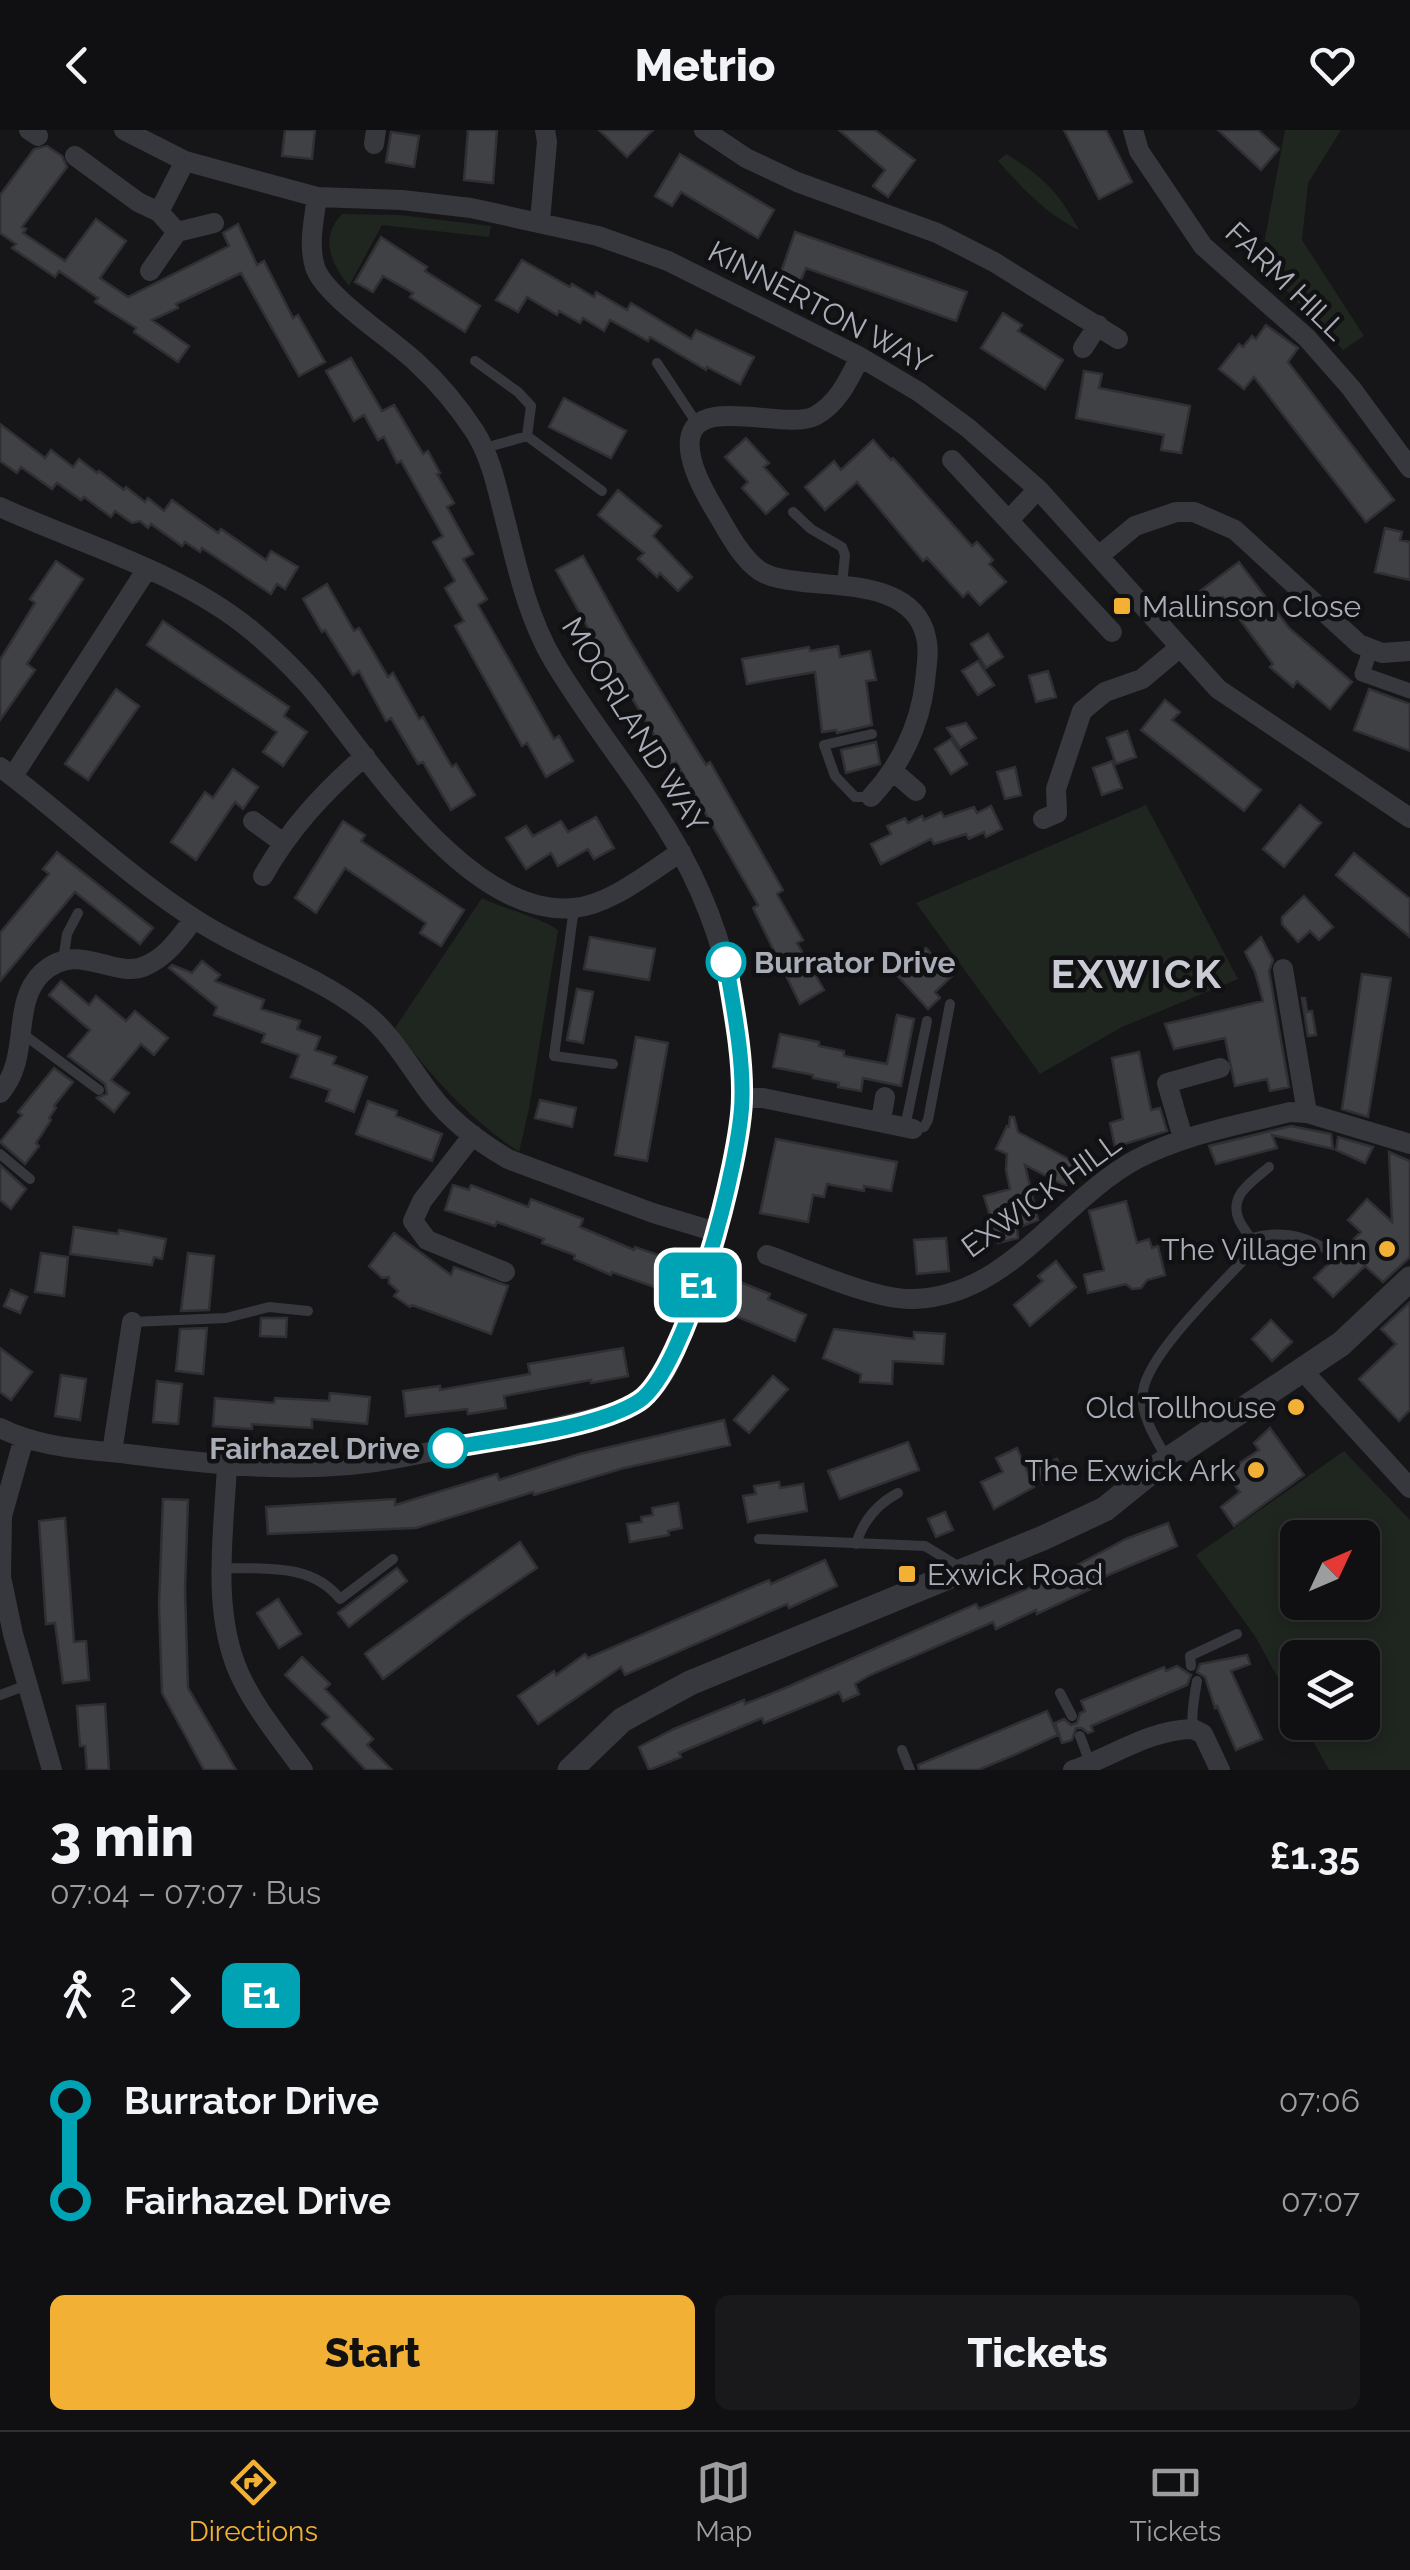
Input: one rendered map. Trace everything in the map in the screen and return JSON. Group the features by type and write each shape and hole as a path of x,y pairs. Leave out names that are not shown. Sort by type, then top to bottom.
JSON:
{"street":[{"name":"KINNERTON WAY","path":"124,130 186,162 317,197 402,200 471,208 540,220 598,236 668,261 860,357 919,392 968,428 1038,489 1218,689 1410,818"},
{"path":"540,220 545,130"},
{"path":"704,130 746,158 797,182 937,233 994,262 1118,339"},
{"name":"FARM HILL","path":"1133,130 1139,151 1203,246 1307,338 1410,468"},
{"path":"75,156 138,202 159,212 176,232"},
{"path":"159,212 186,162"},
{"name":"MOORLAND WAY","path":"0,1428 47,1445 228,1465 311,1468 384,1461 533,1434 620,1411 659,1383 708,1262 716,1232 742,1098 726,963 717,929 681,852 539,633 527,603 485,448 453,399 417,362 330,292 314,264 311,240 317,197"},
{"path":"150,272 176,232 214,223"},
{"path":"1083,348 1098,325"},
{"path":"860,357 834,401 814,417 800,421 721,415 698,426 690,436 690,445 708,498 757,578 862,587 895,598 920,620 928,651 918,715 894,772 871,797"},
{"path":"952,460 1112,632"},
{"path":"1009,520 1038,489"},
{"path":"0,507 147,569 218,605 299,676 435,839 471,872 522,900 574,908 618,891 681,852"},
{"path":"1100,555 1135,526 1176,512 1194,512 1235,530 1318,608 1370,650 1382,654 1410,651"},
{"path":"147,569 6,772 84,838 194,919 237,945 296,970 369,1016 435,1101 508,1159 716,1232"},
{"path":"1058,818 1056,790 1082,711 1104,692 1142,679 1179,648"},
{"path":"1370,650 1362,674 1410,691"},
{"path":"263,876 282,842 324,793 365,756"},
{"path":"894,772 916,791"},
{"path":"254,821 282,842"},
{"path":"0,1093 8,1084 20,1054 24,1004 40,975 63,961 90,960 140,969 166,954 194,919"},
{"path":"1283,969 1307,1113"},
{"path":"1183,1138 1168,1083 1220,1068"},
{"path":"881,1120 886,1096"},
{"path":"742,1098 763,1098 909,1128"},
{"name":"EXWICK HILL","path":"767,1255 880,1294 908,1300 942,1296 997,1272 1034,1245 1087,1194 1134,1161 1183,1138 1290,1112 1307,1113 1410,1144"},
{"path":"473,1134 422,1201 413,1221 427,1240 505,1272"},
{"path":"570,1770 622,1720 690,1683 1105,1509 1167,1460 1342,1344 1410,1280"},
{"path":"112,1452 132,1322"},
{"path":"1304,1371 1410,1488"},
{"path":"24,1438 2,1516 1,1557 6,1606 52,1770"},
{"path":"228,1465 223,1568 225,1624 240,1676 303,1770"},
{"path":"1082,1767 1136,1740 1193,1729 1203,1734 1220,1770"}],"lane":[{"path":"474,361 532,406 528,436"},
{"path":"657,363 698,426"},
{"path":"485,448 528,436"},
{"path":"528,436 602,491"},
{"path":"792,512 811,529 842,547 842,586"},
{"path":"871,797 856,797 835,776 824,745 872,734"},
{"path":"574,908 554,1056 612,1064"},
{"path":"63,961 66,934 78,912"},
{"path":"927,1021 909,1128 924,1127 928,1120 950,1004"},
{"path":"23,1034 98,1090"},
{"path":"0,1154 30,1179"},
{"path":"1167,1460 1148,1424 1145,1408 1143,1394 1152,1363 1254,1248 1236,1204 1242,1190 1269,1167"},
{"path":"1252,1238 1273,1233 1306,1238 1324,1248"},
{"path":"132,1322 226,1318 270,1306 308,1311"},
{"path":"856,1544 860,1530 874,1510 898,1493"},
{"path":"759,1539 925,1546 965,1570"},
{"path":"223,1568 282,1570 317,1576 340,1599 393,1558"},
{"path":"1191,1666 1190,1656 1236,1634"},
{"path":"1193,1729 1197,1681"},
{"path":"0,1695 29,1684"},
{"path":"1060,1693 1072,1716"},
{"path":"1080,1736 1082,1767"},
{"path":"902,1750 910,1770"}],"shaded area":[{"path":"1285,130 1341,130 1308,183 1302,240 1364,336 1343,350 1262,265 1254,249 1264,244"},
{"path":"1006,154 1048,186 1079,230 1045,209 1017,181 998,161"},
{"path":"342,214 400,215 491,226 489,237 382,225 349,286 333,259 329,241"},
{"path":"1146,805 1238,979 1122,1027 1040,1074 916,903"},
{"path":"482,898 558,931 519,1152 452,1096 395,1028"},
{"path":"1344,1451 1410,1520 1410,1770 1329,1770 1312,1740 1380,1740 1380,1640 1280,1640 1280,1682 1255,1636 1196,1555"}],"building":[{"path":"285,130 315,130 312,159 282,156"},
{"path":"468,130 497,130 493,183 464,180"},
{"path":"599,130 653,130 627,157"},
{"path":"839,130 875,130 915,160 888,197 873,186 885,170"},
{"path":"1064,130 1106,130 1132,182 1099,199"},
{"path":"1218,130 1258,130 1279,149 1261,170"},
{"path":"391,132 419,136 414,167 386,162"},
{"path":"47,146 62,156 67,167 22,227 26,229 23,233 65,261 96,219 126,241 100,278 128,297 229,246 223,233 238,224 257,265 264,261 293,318 298,315 325,362 299,376 241,273 152,320 189,346 178,362 59,271 55,277 12,248 16,244 0,233 0,195 34,149"},
{"path":"680,154 774,210 758,238 681,192 672,206 655,196"},
{"path":"795,232 967,292 956,321 806,268 800,282 780,275"},
{"path":"381,237 480,306 465,332 383,276 373,292 355,282"},
{"path":"522,260 594,297 596,292 627,310 631,303 691,339 696,330 754,357 740,384 610,320 604,331 583,318 580,323 559,311 557,315 527,297 518,312 496,300"},
{"path":"1003,313 1022,325 1018,331 1063,360 1045,389 981,348"},
{"path":"1266,325 1298,348 1288,362 1394,500 1366,522 1254,377 1244,389 1219,369 1239,344 1243,347 1252,336 1256,339"},
{"path":"351,358 382,411 394,405 423,454 428,451 454,503 447,507 473,554 463,559 487,599 478,605 554,739 559,736 573,761 546,777 527,743 522,746 455,626 464,621 445,588 455,581 433,542 443,536 384,437 378,440 364,415 354,421 326,371"},
{"path":"1084,371 1102,374 1099,388 1190,406 1181,453 1161,450 1164,435 1076,418"},
{"path":"564,398 626,431 611,458 549,427"},
{"path":"0,424 45,458 51,450 73,467 79,459 145,502 148,498 164,511 172,500 218,533 221,529 266,560 271,551 298,567 285,589 277,584 271,594 202,548 200,552 185,542 182,546 151,524 148,528 140,521 132,523 115,511 111,517 84,497 81,500 57,483 52,489 21,467 17,473 0,461"},
{"path":"746,438 769,463 764,467 788,494 766,514 742,488 748,482 725,457"},
{"path":"873,440 972,546 977,542 993,560 989,564 1006,582 980,605 968,592 963,597 927,558 923,561 857,482 825,510 805,487 834,461 841,470"},
{"path":"618,490 661,526 653,536 692,577 678,591 638,559 644,553 598,515"},
{"path":"1385,528 1402,532 1400,540 1410,542 1410,580 1375,572"},
{"path":"583,556 629,639 706,765 710,762 783,890 777,894 803,940 797,943 824,990 800,1004 753,908 758,905 676,762 672,765 629,693 625,695 556,570"},
{"path":"56,561 83,579 27,664 35,670 0,720 0,660 35,603 30,599"},
{"path":"1239,562 1289,628 1352,682 1330,709 1297,681 1293,687 1270,667 1273,664 1223,597 1211,606 1200,591"},
{"path":"327,584 354,631 359,628 388,677 393,673 419,719 423,717 452,767 456,764 475,795 451,810 423,762 418,764 391,718 386,721 359,671 353,675 303,599"},
{"path":"163,621 289,707 284,716 307,732 283,766 263,752 277,732 147,645"},
{"path":"988,634 1003,657 986,668 971,644"},
{"path":"838,646 840,657 870,651 876,680 866,681 872,725 837,733 822,732 815,672 747,684 742,659"},
{"path":"978,661 994,685 978,695 962,671"},
{"path":"1048,671 1056,697 1036,702 1029,676"},
{"path":"116,689 139,706 88,780 65,764"},
{"path":"1369,689 1410,704 1410,751 1354,730"},
{"path":"1165,700 1180,712 1172,720 1261,790 1244,811 1141,730"},
{"path":"966,723 976,738 960,748 947,728"},
{"path":"1127,731 1136,757 1116,764 1107,738"},
{"path":"951,739 967,764 951,774 935,749"},
{"path":"876,742 880,764 846,773 841,750"},
{"path":"1112,761 1122,788 1102,795 1093,768"},
{"path":"1015,767 1021,795 1005,799 997,772"},
{"path":"233,769 258,787 243,809 235,802 196,860 171,842 205,792 213,798"},
{"path":"1300,805 1321,823 1284,867 1263,849"},
{"path":"991,806 1002,829 986,837 984,832 969,839 966,834 934,844 931,839 881,864 871,844 891,834 887,826 905,818 908,823 941,812 944,817 974,807 977,813"},
{"path":"596,817 614,848 594,859 588,849 558,866 551,853 526,869 506,838 526,826 533,836 561,821 568,832"},
{"path":"343,821 365,835 361,841 464,910 441,946 420,933 426,923 345,868 316,913 295,898"},
{"path":"57,852 153,928 140,944 75,892 0,981 0,933 49,874 43,869"},
{"path":"1354,853 1410,899 1410,937 1336,875"},
{"path":"1304,896 1333,927 1319,940 1310,931 1298,942 1282,924 1282,917"},
{"path":"590,937 655,949 649,980 584,969"},
{"path":"1261,937 1273,960 1269,971 1289,1087 1270,1091 1267,1079 1235,1086 1225,1038 1174,1049 1165,1024 1263,1001 1245,952"},
{"path":"926,948 952,976 935,992 940,998 928,1009 897,975"},
{"path":"202,961 220,975 215,981 264,1000 261,1009 300,1021 297,1029 320,1037 315,1050 336,1057 333,1064 367,1077 354,1112 326,1101 330,1090 291,1077 299,1055 262,1042 265,1034 214,1015 217,1007 169,968 172,965 192,973"},
{"path":"1362,974 1391,978 1368,1117 1342,1109"},
{"path":"61,981 89,1005 96,996 126,1021 135,1011 168,1038 154,1055 141,1044 111,1080 129,1093 114,1112 97,1098 107,1094 105,1084 68,1056 90,1030 49,995"},
{"path":"577,989 593,992 583,1043 567,1040"},
{"path":"1302,998 1307,1012 1312,1011 1316,1035 1308,1036"},
{"path":"897,1015 914,1019 901,1086 863,1078 861,1091 773,1067 780,1034 819,1042 819,1046 844,1051 844,1056 887,1064"},
{"path":"636,1037 668,1043 647,1161 615,1155"},
{"path":"1139,1052 1151,1110 1160,1108 1167,1131 1115,1147 1110,1123 1123,1119 1112,1058"},
{"path":"54,1068 73,1082 54,1106 51,1120 36,1143 39,1146 25,1164 0,1142 22,1115 18,1112"},
{"path":"540,1100 576,1108 572,1127 535,1118"},
{"path":"368,1101 442,1134 432,1161 356,1134"},
{"path":"1010,1117 1014,1117 1018,1132 1076,1163 1066,1186 1025,1165 1038,1220 1017,1228 1018,1238 998,1243 984,1196 1010,1189 1007,1154 996,1149 1009,1127"},
{"path":"1291,1126 1331,1134 1333,1149 1272,1135 1277,1148 1216,1164 1209,1146"},
{"path":"1338,1137 1373,1147 1365,1163 1336,1150"},
{"path":"776,1139 897,1162 891,1191 827,1184 824,1197 813,1195 808,1222 760,1213"},
{"path":"1389,1152 1410,1161 1410,1257 1383,1282 1365,1266 1333,1297 1314,1278 1361,1232 1348,1220 1367,1199 1392,1222"},
{"path":"0,1165 26,1189 11,1209 0,1200"},
{"path":"453,1185 469,1190 471,1185 528,1207 531,1199 583,1219 580,1227 634,1250 635,1247 667,1258 657,1288 574,1259 575,1255 542,1243 544,1239 497,1222 495,1226 445,1210"},
{"path":"1126,1201 1137,1243 1149,1239 1152,1248 1158,1246 1165,1275 1147,1280 1141,1288 1132,1289 1126,1284 1088,1293 1084,1275 1104,1270 1089,1211"},
{"path":"74,1227 166,1239 162,1259 154,1257 152,1265 70,1254"},
{"path":"394,1233 451,1275 454,1267 508,1286 491,1334 410,1307 394,1296 398,1291 389,1283 389,1277 382,1278 369,1266"},
{"path":"946,1238 949,1271 917,1274 914,1240"},
{"path":"41,1253 68,1257 64,1296 35,1292"},
{"path":"188,1253 214,1256 209,1310 181,1311"},
{"path":"1056,1261 1076,1287 1030,1326 1014,1305 1043,1281 1038,1276"},
{"path":"725,1276 770,1294 768,1299 806,1315 795,1341 726,1312 728,1307 715,1301"},
{"path":"11,1290 27,1297 20,1313 4,1306"},
{"path":"1410,1302 1410,1410 1399,1421 1359,1379 1396,1344 1381,1329"},
{"path":"261,1318 287,1318 286,1337 260,1336"},
{"path":"1271,1320 1292,1342 1272,1361 1252,1339"},
{"path":"207,1328 203,1374 176,1371 180,1329"},
{"path":"834,1329 914,1339 914,1332 945,1334 943,1364 893,1361 892,1384 860,1382 861,1374 823,1358"},
{"path":"0,1348 32,1372 11,1400 0,1392"},
{"path":"623,1348 628,1376 504,1396 506,1408 406,1416 403,1391 440,1386 440,1390 530,1374 528,1364"},
{"path":"61,1375 86,1379 80,1420 55,1416"},
{"path":"773,1376 788,1389 749,1433 734,1420"},
{"path":"157,1381 182,1384 178,1424 153,1422"},
{"path":"330,1393 370,1397 367,1424 312,1419 312,1428 213,1426 215,1398 274,1403 275,1398 329,1401"},
{"path":"724,1420 730,1445 624,1468 534,1495 533,1492 416,1528 268,1534 266,1507 395,1499 395,1505 497,1474 499,1480 580,1454"},
{"path":"1270,1428 1304,1475 1234,1526 1221,1507 1240,1492 1225,1473 1259,1450 1254,1443"},
{"path":"908,1442 919,1470 840,1499 828,1471"},
{"path":"1017,1448 1034,1487 994,1509 981,1482 1003,1472 996,1458"},
{"path":"1057,1459 1064,1475 1043,1484 1036,1468"},
{"path":"779,1482 780,1488 803,1484 807,1511 748,1522 743,1496 756,1494 754,1486"},
{"path":"163,1499 188,1500 188,1688 236,1770 204,1770 162,1693 159,1605"},
{"path":"678,1503 682,1528 668,1531 669,1535 630,1542 627,1524 642,1522 641,1517 653,1515 652,1508"},
{"path":"945,1512 953,1530 936,1537 928,1519"},
{"path":"65,1518 74,1642 86,1641 89,1680 63,1683 55,1623 46,1624 39,1521"},
{"path":"1168,1523 1177,1546 1101,1578 1103,1583 1037,1614 1036,1610 996,1629 993,1622 870,1675 855,1684 859,1694 843,1701 839,1692 764,1723 762,1718 649,1770 639,1747 674,1729 744,1700 745,1704 783,1689 976,1604 979,1609"},
{"path":"520,1542 537,1568 383,1679 367,1652"},
{"path":"825,1560 837,1586 625,1675 621,1667 538,1724 518,1696 585,1654 588,1658"},
{"path":"397,1568 407,1581 349,1627 338,1613"},
{"path":"278,1599 301,1634 279,1648 257,1613"},
{"path":"1247,1655 1250,1664 1231,1671 1262,1739 1236,1750 1205,1677 1197,1672 1200,1664"},
{"path":"302,1657 330,1684 325,1689 373,1739 367,1745 392,1770 366,1770 322,1724 329,1717 285,1675"},
{"path":"1177,1666 1191,1675 1187,1685 1091,1726 1093,1731 1088,1733 1076,1728 1072,1740 1062,1743 1055,1723 1064,1719 1071,1725 1077,1723 1080,1713 1085,1711 1081,1701 1164,1667 1166,1671"},
{"path":"105,1704 109,1770 87,1770 85,1746 80,1746 77,1706"},
{"path":"1047,1711 1058,1735 978,1770 919,1770 918,1765"}],"bus line":[{"name":"E1","path":"448,1448 533,1434 620,1411 659,1383 708,1262 736,1142 742,1098 726,962"}],"place":[{"name":"Mallinson Close","path":"1122,606"},
{"name":"Burrator Drive","path":"726,962"},
{"name":"The Village Inn","path":"1387,1249"},
{"name":"Old Tollhouse","path":"1296,1407"},
{"name":"Fairhazel Drive","path":"448,1448"},
{"name":"The Exwick Ark","path":"1256,1470"},
{"name":"Exwick Road","path":"907,1574"}],"district":[{"name":"EXWICK","path":"1137,973"}]}
